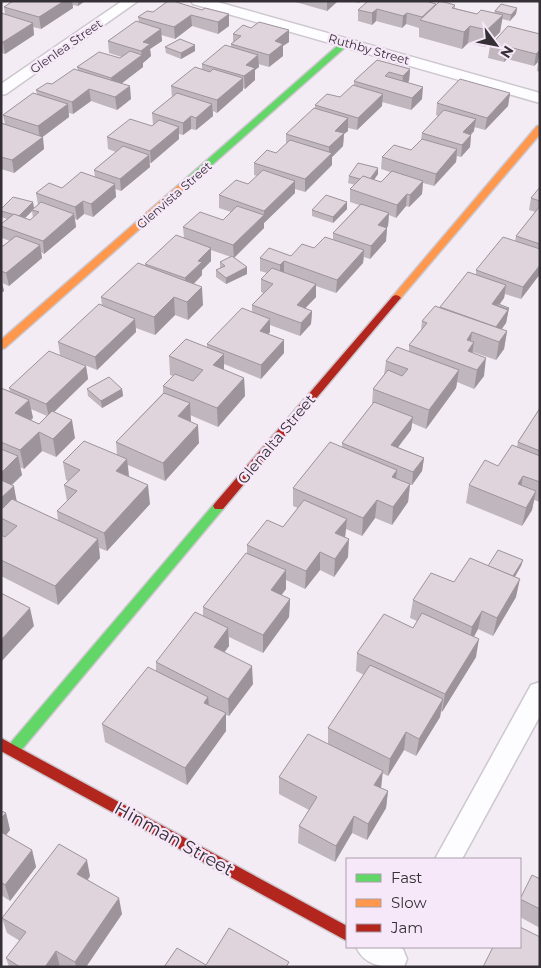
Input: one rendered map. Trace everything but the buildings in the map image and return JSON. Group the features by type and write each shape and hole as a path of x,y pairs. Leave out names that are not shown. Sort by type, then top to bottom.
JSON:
{"street":[{"name":"Glenlea Street","path":"1,92 131,1"},
{"name":"Ruthby Street","path":"198,1 540,98"},
{"name":"Glenvista Street","path":"1,346 346,43"},
{"name":"Glenalta Street","path":"13,750 540,128"},
{"path":"449,858 540,692"},
{"name":"Hinman Street","path":"1,744 346,933"}],"traffic: fast":[{"path":"184,185 346,43"},
{"path":"13,750 219,506"}],"traffic: slow":[{"path":"396,298 540,128"},
{"path":"1,346 184,185"}],"traffic: jam":[{"path":"219,506 396,298"},
{"path":"1,744 346,933"}]}
